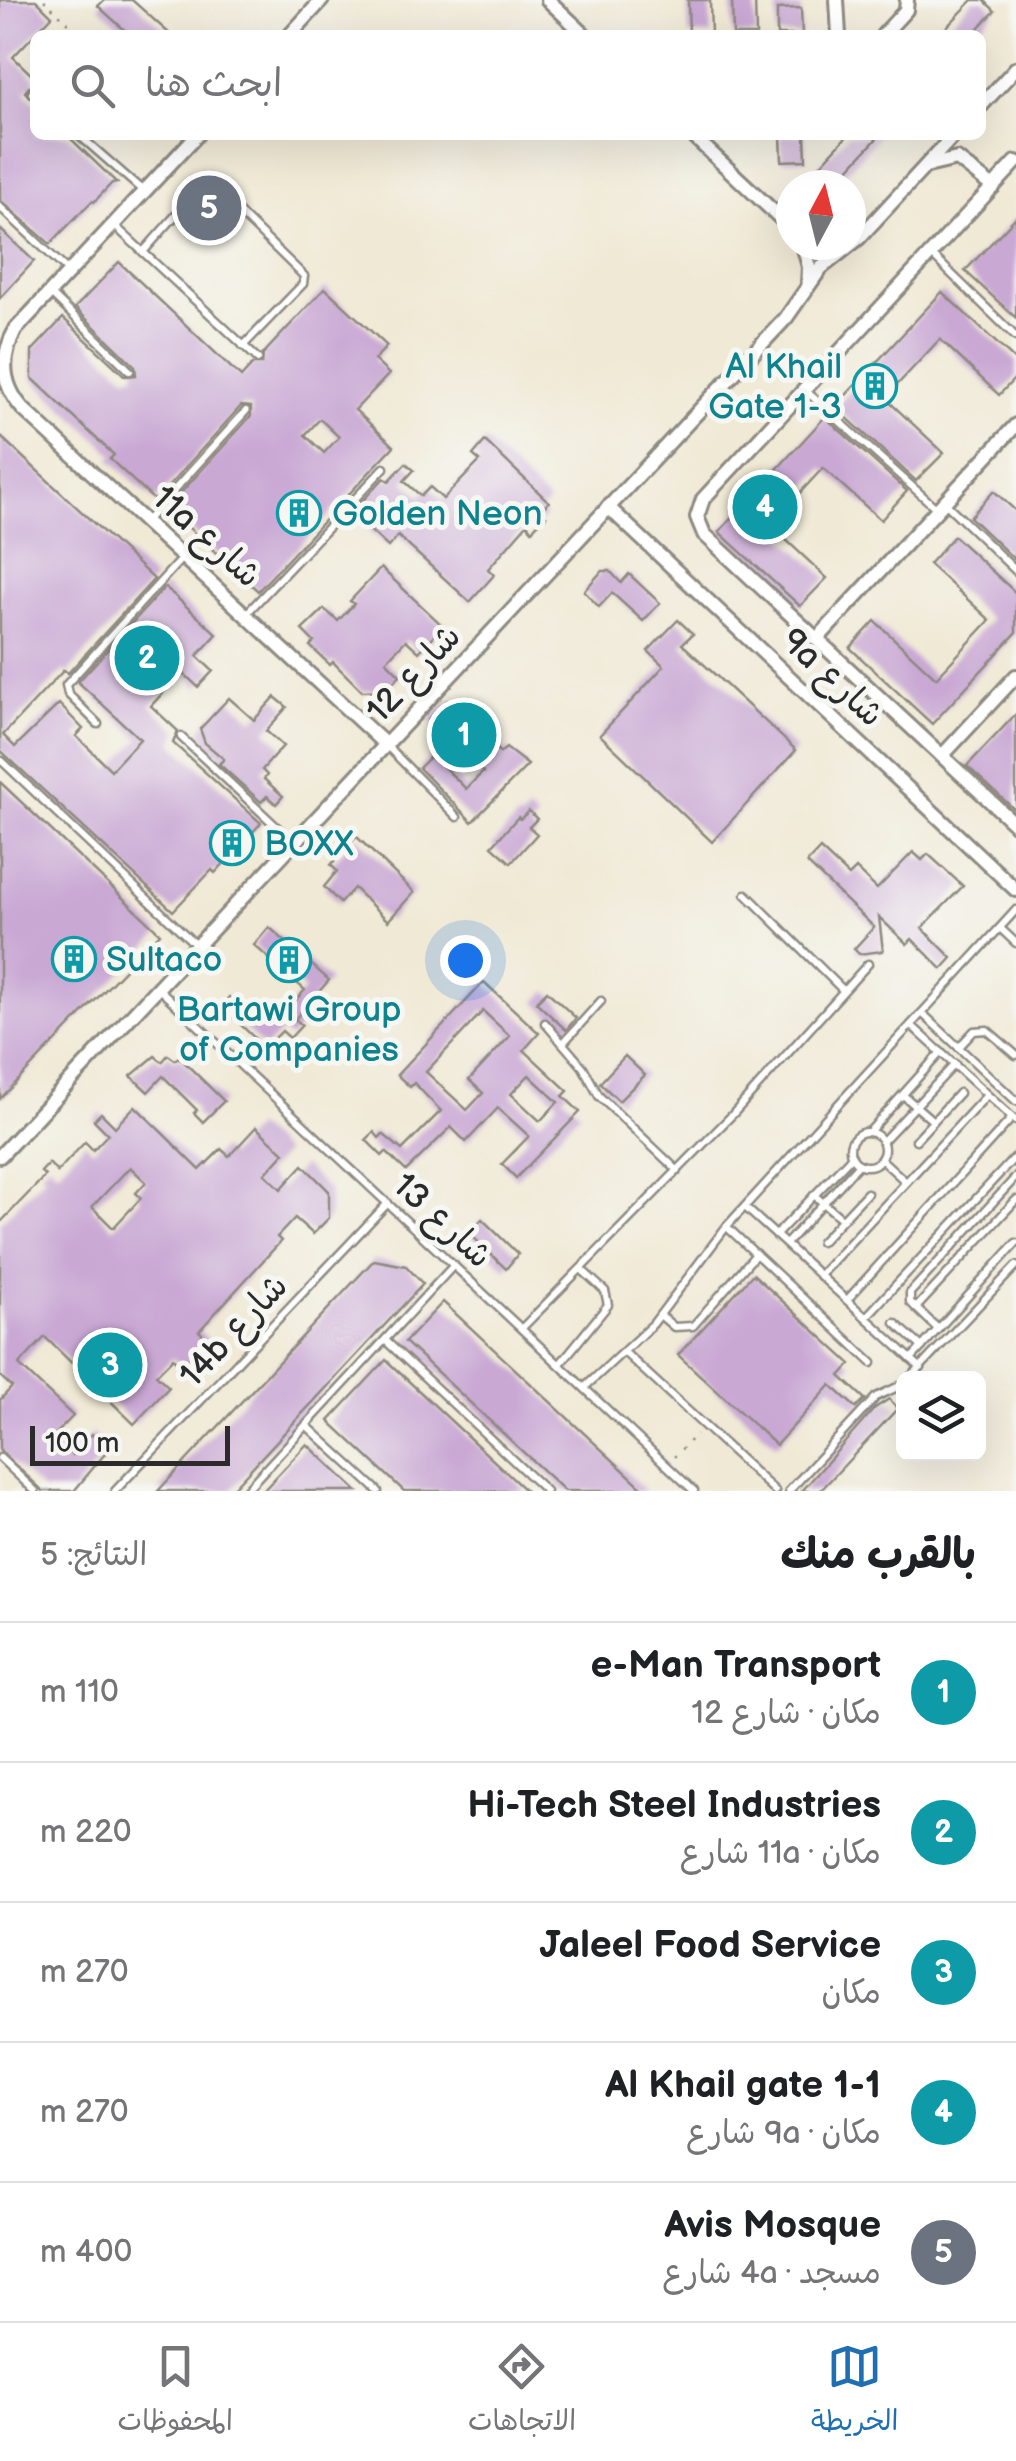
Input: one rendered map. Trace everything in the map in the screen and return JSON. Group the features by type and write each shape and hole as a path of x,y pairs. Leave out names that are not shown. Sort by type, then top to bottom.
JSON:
{"street":[{"path":"295,30 322,0"},
{"path":"548,0 580,30"},
{"path":"838,0 840,30"},
{"path":"888,30 906,10 907,0"},
{"path":"986,101 1016,68"},
{"path":"1,362 10,337 191,140"},
{"path":"697,140 776,214"},
{"name":"شارع 12","path":"866,230 949,140"},
{"path":"924,167 957,159 993,188"},
{"path":"1016,162 702,499 697,517 704,534 1016,826"},
{"path":"806,289 807,260"},
{"name":"شارع 12","path":"0,1156 786,318 830,260"},
{"name":"11a شارع","path":"1,362 10,392 22,408 386,745"},
{"path":"817,639 1016,426"},
{"name":"9a شارع","path":"608,508 1016,890"},
{"path":"942,756 1016,676"}],"lane":[{"path":"85,140 144,192"},
{"path":"143,252 203,187 214,188 304,276 302,284 243,346"},
{"path":"0,208 69,272"},
{"path":"113,224 258,359"},
{"path":"930,254 1016,337"},
{"path":"50,293 130,371"},
{"path":"805,390 1016,571"},
{"path":"146,521 246,411"},
{"path":"247,614 384,468"},
{"path":"98,724 68,694 66,685 184,556"},
{"path":"181,737 294,843"},
{"path":"386,745 457,818"},
{"path":"2,761 197,946"},
{"path":"746,894 843,990"},
{"path":"585,1387 660,1315 744,1206 1016,910"},
{"path":"1000,928 1016,943"},
{"path":"522,1328 755,1091 868,964"},
{"name":"شارع 13","path":"157,987 694,1491"},
{"path":"564,1042 601,1001"},
{"path":"922,1012 1016,1102"},
{"path":"545,1023 586,1072 598,1096 678,1171"},
{"path":"847,1300 1014,1120 911,1024"},
{"path":"959,1048 971,1034 982,1029 992,1032 1016,1055"},
{"path":"776,1235 852,1156 854,1139 870,1132 941,1052"},
{"path":"881,1159 882,1142 955,1064"},
{"path":"916,1140 959,1093"},
{"path":"820,1275 987,1094"},
{"path":"903,1095 933,1122"},
{"path":"870,1132 882,1142"},
{"path":"852,1156 859,1164 871,1165 881,1159"},
{"path":"866,1317 1016,1156"},
{"path":"881,1159 906,1182"},
{"path":"786,1244 859,1164"},
{"path":"938,1329 909,1298 912,1290 1016,1177"},
{"path":"821,1242 867,1193"},
{"path":"814,1195 842,1219"},
{"path":"916,1308 1016,1200"},
{"name":"14b شارع","path":"114,1491 388,1202"},
{"path":"744,1206 921,1368"},
{"path":"726,1227 872,1363"},
{"path":"911,1358 1016,1243"},
{"path":"660,1315 674,1327 693,1326 756,1254"},
{"path":"245,1491 454,1264"},
{"path":"918,1371 1016,1266"},
{"path":"560,1364 608,1304 605,1291 581,1269"},
{"path":"895,1323 922,1347"},
{"path":"385,1340 546,1491"},
{"path":"624,1352 775,1491"},
{"path":"789,1491 876,1397 896,1388"},
{"path":"306,1425 378,1491"},
{"path":"0,1458 35,1491"},
{"path":"676,1491 684,1482"}],"path":[{"path":"44,0 76,30"},
{"path":"666,1464 704,1425"}],"building":[{"path":"0,0 36,0 52,16 39,30 30,30 30,39 13,57 30,73 30,87 25,92 30,98 30,140 72,140 117,183 92,201 50,244 0,200"},
{"path":"104,0 132,0 165,30 124,30 98,6"},
{"path":"688,0 710,0 711,30 689,30"},
{"path":"732,0 755,0 756,30 733,30"},
{"path":"973,0 984,0 995,11 977,30 944,30"},
{"path":"801,8 802,30 777,30 777,9"},
{"path":"781,140 805,140 806,160 782,161"},
{"path":"843,140 875,140 848,170 816,170"},
{"path":"207,193 227,211 213,226 193,206"},
{"path":"1016,217 1016,318 965,271"},
{"path":"0,229 34,261 0,298"},
{"path":"119,262 241,377 253,364 262,364 263,354 325,288 387,346 374,360 389,374 355,410 394,446 258,591 167,508 251,416 251,407 241,406 155,501 110,459 114,455 32,378 32,351 63,318 125,376 136,375 135,366 75,308","holes":["320,419 339,437 324,453 305,435"]},
{"name":"Al Khail Gate 1-3","path":"942,292 1016,361 1016,377 999,395 940,339 885,398 944,453 916,481 835,407"},
{"path":"825,417 907,491 881,520 823,468 770,525 827,578 800,606 719,532"},
{"path":"0,436 154,579 68,673 64,670 3,735 15,747 59,704 83,729 76,736 111,770 140,739 78,682 165,587 217,634 197,656 213,671 198,687 182,672 151,706 178,731 173,743 261,823 173,911 0,750"},
{"path":"485,441 549,502 540,511 546,516 532,530 527,524 488,569 494,575 470,602 398,536 388,547 351,513 384,478 389,481 406,463 414,470 404,481 421,496 430,487 443,499 480,461 473,455"},
{"path":"994,491 1016,511 1016,561 970,517"},
{"path":"954,536 1016,593 1016,633 932,724 850,648 875,621 936,678 990,620 929,564"},
{"path":"381,568 443,626 419,652 406,640 386,661 400,675 386,690 362,691 310,646 314,642 302,630 324,609 338,621 354,604 350,601"},
{"path":"602,571 610,571 621,583 629,574 660,603 643,621 612,593 599,607 584,591"},
{"path":"678,620 693,634 682,644 796,750 712,842 600,735 664,666 648,651"},
{"path":"275,697 287,707 266,731 283,746 262,770 267,775 264,779 283,796 276,804 267,796 261,802 219,764 224,759 205,743 200,729 229,698 254,720"},
{"path":"447,701 500,753 506,748 528,765 472,822 419,768 432,755 466,789 483,772 429,719"},
{"path":"1016,714 1016,811 967,766"},
{"path":"0,782 160,933 0,1099"},
{"path":"529,811 537,819 529,827 537,834 511,863 492,846 518,817"},
{"path":"356,836 414,892 388,921 354,888 340,903 324,887 337,871 331,865"},
{"path":"820,849 849,876 856,869 877,889 913,852 922,860 928,854 963,886 922,928 952,958 942,969 912,939 907,944 879,917 883,951 859,954 854,949 874,927 807,863"},
{"path":"269,927 329,980 295,1019 302,1025 290,1038 282,1031 265,1048 221,1006 229,997 257,1024 267,1014 275,1022 305,990 254,945"},
{"path":"484,982 539,1033 524,1050 568,1091 563,1096 580,1112 516,1178 502,1164 529,1136 498,1108 466,1142 451,1127 406,1171 366,1140 374,1132 379,1138 383,1134 402,1150 441,1111 414,1083 410,1087 397,1075","holes":["483,1011 510,1036 469,1080 483,1093 467,1110 426,1072","529,1075 558,1102 540,1121 511,1094"]},
{"path":"547,991 576,1018 566,1030 536,1002"},
{"path":"168,1055 175,1060 179,1057 224,1101 203,1122 194,1113 197,1110 163,1076 148,1092 131,1076 155,1056 162,1062"},
{"path":"625,1056 645,1075 619,1101 600,1083"},
{"path":"135,1106 200,1170 221,1149 229,1156 256,1127 284,1153 265,1174 281,1189 303,1165 329,1191 329,1218 313,1234 295,1218 277,1237 281,1241 199,1331 212,1344 186,1371 173,1358 156,1375 169,1387 134,1424 45,1337 19,1365 73,1416 53,1437 72,1455 92,1434 108,1450 74,1491 43,1491 0,1451 0,1400 12,1387 0,1376 0,1223 45,1176 41,1172 49,1163 57,1172 85,1142 93,1150 108,1134 94,1120 101,1113 115,1127","holes":["130,1167 146,1182 136,1193 141,1198 113,1228 92,1207"]},
{"path":"482,1219 518,1254 506,1269 469,1233"},
{"path":"374,1260 406,1266 423,1284 230,1491 158,1491"},
{"path":"753,1274 851,1364 840,1376 865,1399 856,1408 831,1385 776,1445 678,1355"},
{"path":"443,1302 646,1491 565,1491 405,1342"},
{"path":"386,1360 526,1491 404,1491 329,1421"},
{"path":"889,1399 896,1410 820,1491 802,1491 875,1408"},
{"path":"307,1444 357,1491 263,1491"}],"place":[{"name":"Avis Mosque","path":"209,208"},
{"name":"Al Khail Gate 1-3","path":"875,386"},
{"name":"Al Khail gate 1-1","path":"765,507"},
{"name":"Golden Neon","path":"299,513"},
{"name":"Hi-Tech Steel Industries","path":"147,658"},
{"name":"e-Man Transport","path":"464,735"},
{"name":"BOXX","path":"232,843"},
{"name":"Sultaco","path":"74,959"},
{"name":"Bartawi Group of Companies","path":"289,960"},
{"name":"Jaleel Food Service","path":"110,1365"}]}
